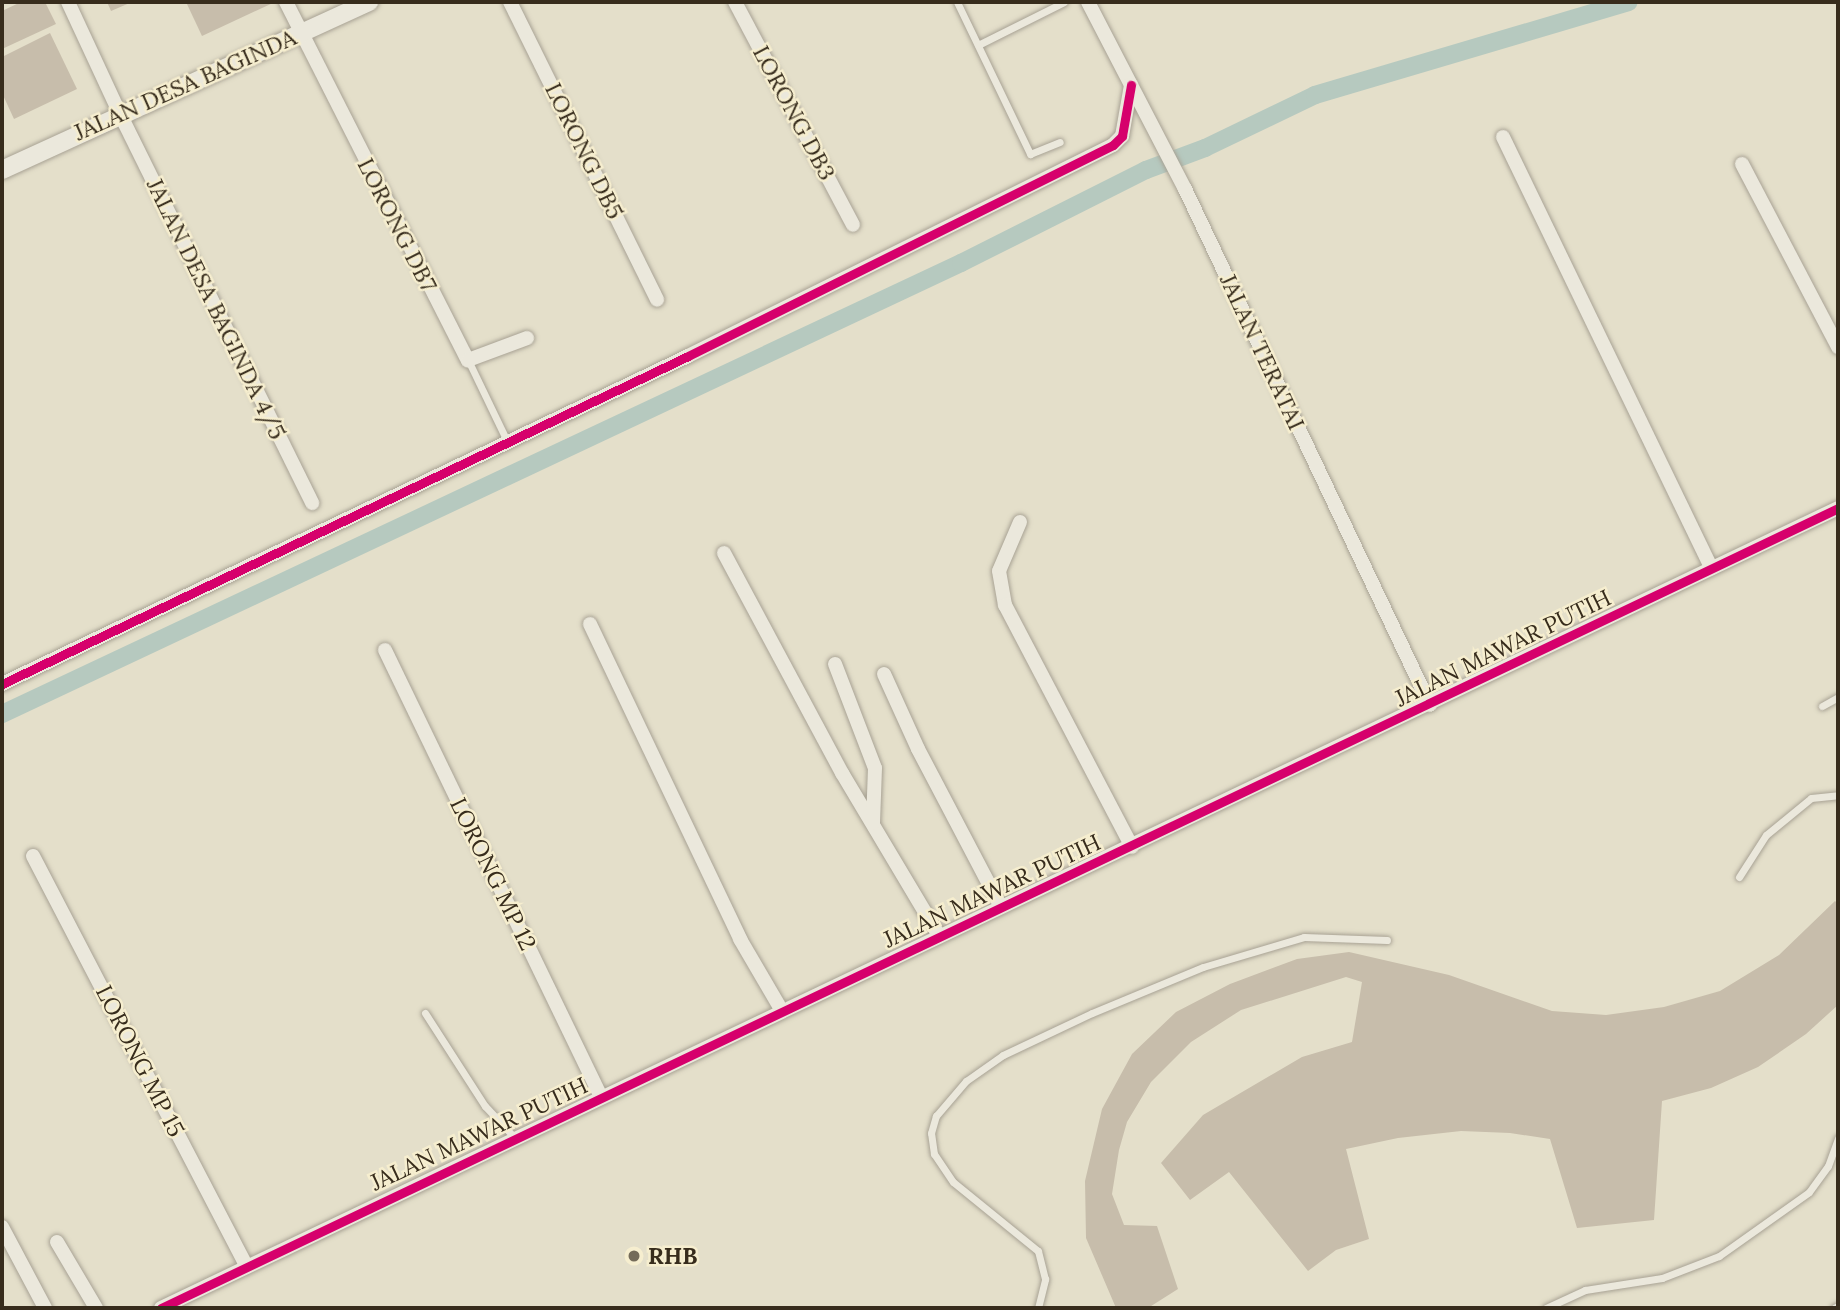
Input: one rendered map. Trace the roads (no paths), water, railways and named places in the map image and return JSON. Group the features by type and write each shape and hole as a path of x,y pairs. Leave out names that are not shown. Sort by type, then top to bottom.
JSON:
{"street":[{"name":"JALAN DESA BAGINDA 4/5","path":"68,2 120,114 312,503"},
{"name":"LORONG DB7","path":"286,2 468,360"},
{"name":"JALAN DESA BAGINDA","path":"2,170 369,2"},
{"name":"LORONG DB5","path":"510,2 657,300"},
{"name":"LORONG DB3","path":"735,2 853,225"},
{"name":"JALAN TERATAI","path":"1088,2 1185,189 1430,705"},
{"path":"2,684 688,356 1113,145 1122,136 1131,85"},
{"path":"1503,137 1712,568"},
{"path":"1742,164 1838,347"},
{"path":"468,360 527,338"},
{"name":"JALAN MAWAR PUTIH","path":"161,1308 1430,705 1838,508"},
{"path":"1020,522 999,571 1005,605 1132,847"},
{"path":"724,553 873,825 939,936"},
{"path":"590,624 740,939 782,1011"},
{"name":"LORONG MP 12","path":"384,650 601,1097"},
{"path":"835,664 875,768 873,825"},
{"path":"884,674 918,749 1001,907"},
{"name":"LORONG MP 15","path":"33,856 247,1267"},
{"path":"2,1227 45,1308"},
{"path":"57,1242 96,1308"}],"lane":[{"path":"957,2 1030,154 1060,142"},
{"path":"978,45 1063,2"},
{"path":"468,360 507,441"},
{"path":"1822,706 1838,696"},
{"path":"1739,877 1766,835 1811,798 1838,795"},
{"path":"1038,1308 1045,1279 1038,1251 953,1182 940,1168 934,1154 930,1133 936,1116 966,1081 1003,1055 1203,967 1304,937 1387,940"},
{"path":"425,1013 485,1106 515,1138"},
{"path":"1546,1308 1585,1290 1662,1278 1719,1255 1809,1192 1828,1166 1838,1138"}],"waterway":[{"path":"2,714 961,263 1146,170 1205,148 1315,95 1629,2"}],"place":[{"name":"RHB","path":"634,1256"}]}
